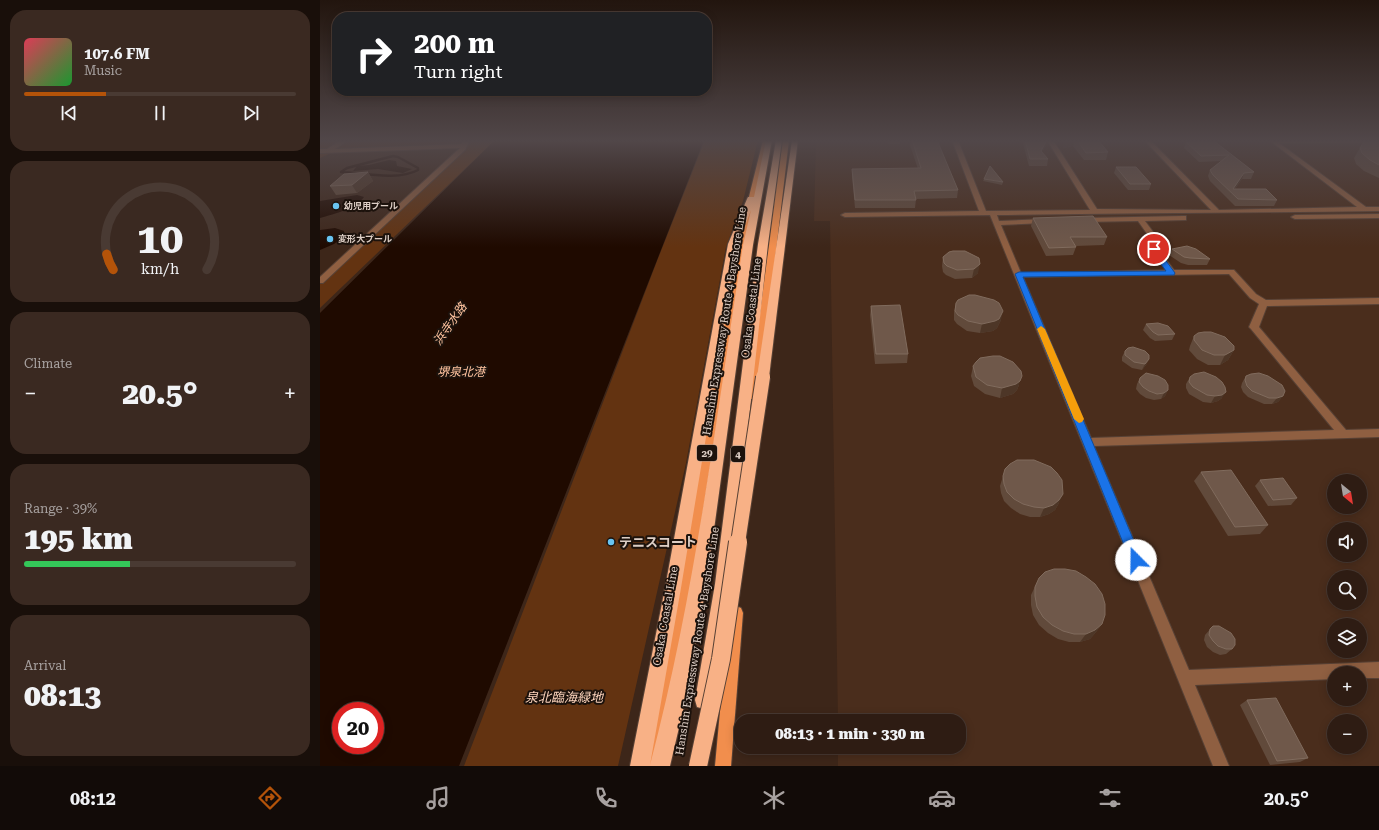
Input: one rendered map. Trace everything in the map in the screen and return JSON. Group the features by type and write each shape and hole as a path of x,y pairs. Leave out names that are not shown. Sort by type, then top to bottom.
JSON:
{"highway":[{"name":"Hanshin Expressway Route 4 Bayshore Line","path":"660,766 676,702 698,588 748,245 762,176"},
{"name":"Hanshin Expressway Route 4 Bayshore Line","path":"692,766 723,584 763,244 774,176"},
{"name":"4","path":"698,766 724,644 747,492 789,176"},
{"path":"640,766 733,244 751,198"}],"main road":[{"name":"Osaka Coastal Line","path":"652,766 684,588 741,245 757,176"},
{"name":"Osaka Coastal Line","path":"723,766 756,368 781,176"}],"street":[{"path":"320,280 435,176"},
{"path":"969,176 984,213"},
{"path":"1072,176 1094,212"},
{"path":"1181,176 1216,212"},
{"path":"1320,176 1364,209"},
{"path":"995,218 1094,212 1216,212 1379,209"},
{"path":"845,215 984,213 995,218 1053,221"},
{"path":"1076,221 1379,216"},
{"path":"995,218 1221,766"},
{"path":"1140,219 1159,245 1154,249 1172,273"},
{"path":"1019,274 1230,272 1253,296 1264,303 1379,301"},
{"path":"1264,303 1254,327 1343,434"},
{"path":"1088,442 1379,433"},
{"path":"1185,678 1379,670"}],"shaded area":[{"path":"815,176 1379,176 1379,766 838,766 838,754 966,754 966,714 838,714 830,221 814,221"}],"green space":[{"path":"434,176 458,176 320,308 320,281"},
{"name":"泉北臨海緑地","path":"691,176 749,176 743,201 726,247 686,463 618,766 464,766"}],"water":[{"name":"堺泉北港","path":"459,176 690,176 459,766 320,766 320,313"},
{"name":"幼児用プール","path":"357,195 364,197 355,205 332,215 320,218 320,201"},
{"name":"変形大プール","path":"335,228 344,231 344,236 334,244 320,250 320,230"}],"building":[{"path":"342,176 363,176 352,185 330,186"},
{"path":"853,176 952,176 958,190 914,191 916,200 855,200"},
{"path":"986,176 998,176 1003,182 984,179"},
{"path":"1123,176 1144,176 1151,184 1130,184"},
{"path":"1214,176 1242,176 1233,189 1266,189 1277,200 1238,199"},
{"path":"1093,216 1107,237 1070,237 1076,247 1049,248 1033,218"},
{"path":"1187,246 1196,249 1210,259 1184,257 1172,249"},
{"path":"965,251 979,258 980,264 974,269 957,270 947,266 944,263 943,257 949,252"},
{"path":"969,295 994,300 999,303 1003,311 999,319 982,324 968,321 958,315 955,311 956,303 958,300"},
{"path":"900,305 908,354 876,354 871,306"},
{"path":"1158,323 1168,326 1175,334 1158,335 1146,324"},
{"path":"1211,332 1225,337 1234,346 1234,350 1225,355 1214,355 1202,350 1194,340 1194,336 1198,333"},
{"path":"1133,347 1145,351 1149,355 1149,359 1145,364 1134,362 1125,355 1125,351 1128,348"},
{"path":"1000,356 1013,362 1021,371 1022,376 1020,381 1016,384 1002,388 987,385 976,377 973,366 976,362 980,358"},
{"path":"1204,372 1216,377 1222,382 1226,392 1222,395 1207,395 1193,387 1189,382 1190,377 1194,374"},
{"path":"1146,373 1158,376 1165,380 1168,385 1168,390 1164,393 1157,394 1143,387 1139,382 1140,378"},
{"path":"1259,373 1268,376 1282,385 1285,391 1283,396 1269,398 1252,391 1247,386 1245,380 1246,376"},
{"path":"1017,460 1034,460 1051,467 1062,480 1063,494 1059,500 1053,505 1044,508 1023,504 1014,499 1007,492 1003,476 1005,469"},
{"path":"1231,470 1268,525 1235,527 1201,472"},
{"path":"1283,478 1297,498 1273,500 1260,480"},
{"path":"1054,569 1076,571 1095,584 1102,594 1105,604 1105,615 1102,624 1095,630 1086,634 1074,634 1063,631 1052,625 1043,617 1037,607 1035,587 1039,578 1045,572"},
{"path":"1213,626 1219,626 1231,633 1235,639 1235,645 1232,649 1226,649 1218,646 1213,641 1209,635 1210,629"},
{"path":"1276,698 1308,758 1277,761 1247,700"}],"waterway":[{"path":"378,176 394,176"}],"slow traffic":[{"path":"1041,329 1079,419"}],"place":[{"name":"幼児用プール","path":"336,206"},
{"name":"変形大プール","path":"330,239"},
{"name":"テニスコート","path":"611,542"}],"route":[{"path":"1136,560 1019,274 1172,273 1154,249"}],"water label":[{"name":"浜寺水路","path":"450,324"}]}
